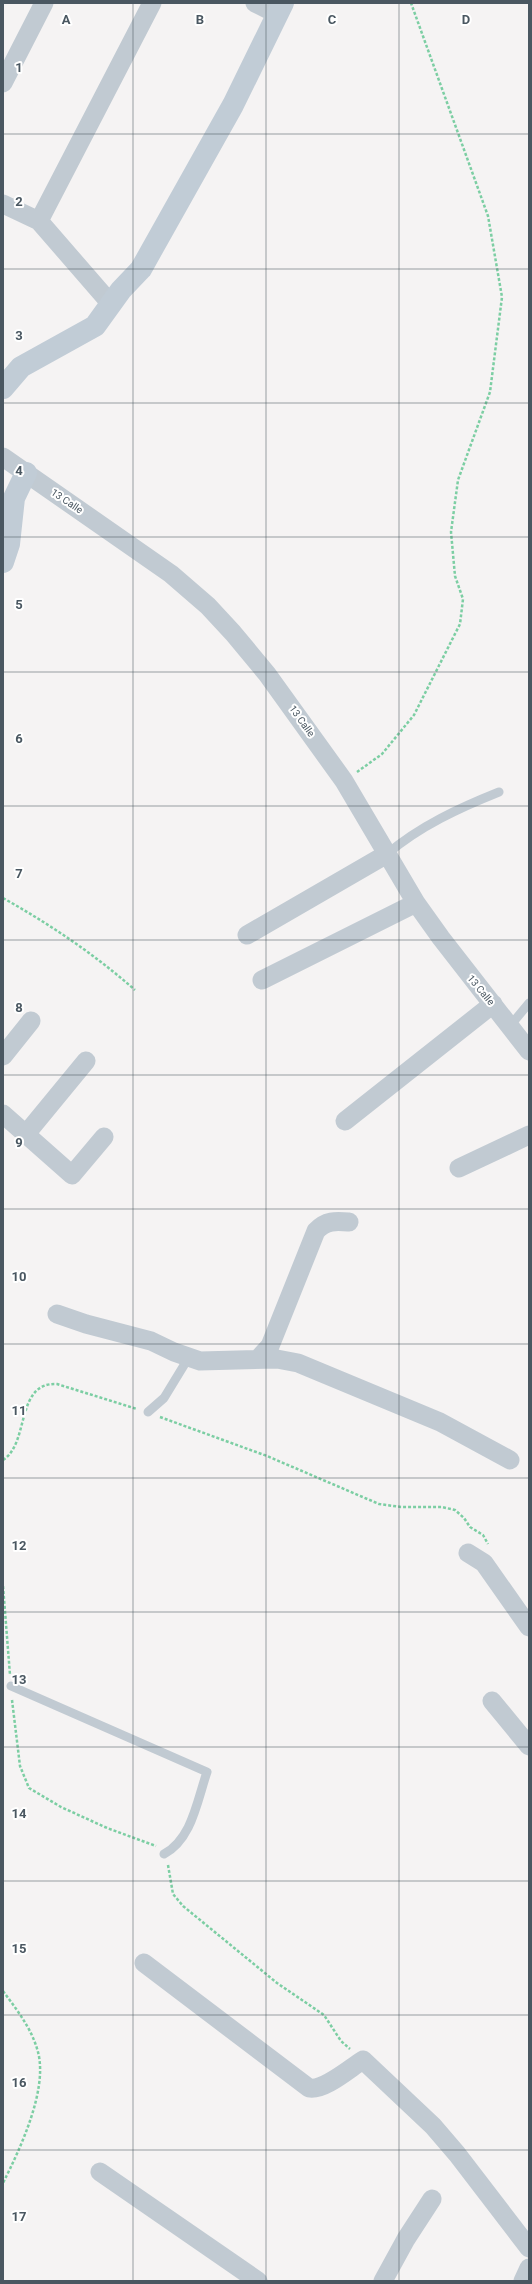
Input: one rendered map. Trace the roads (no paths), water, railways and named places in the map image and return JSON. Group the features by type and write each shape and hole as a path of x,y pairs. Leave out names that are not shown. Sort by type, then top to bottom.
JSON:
{"street":[{"path":"3,83 44,3"},
{"path":"39,221 152,3"},
{"path":"3,388 20,366 95,326 111,304 141,269 233,105 280,9 256,3"},
{"path":"3,204 39,221 111,304"},
{"name":"13 Calle","path":"3,457 144,554 208,606 267,674 344,781 416,903 465,972 493,1004 529,1051"},
{"path":"3,562 9,544 14,498 26,473"},
{"path":"247,935 387,854"},
{"path":"262,980 416,903"},
{"path":"345,1121 493,1004"},
{"path":"3,1056 31,1021"},
{"path":"26,1134 86,1060"},
{"path":"3,1114 72,1175 104,1137"},
{"path":"459,1168 529,1135"},
{"path":"258,1360 270,1346 316,1230 321,1225 329,1222 349,1222"},
{"path":"57,1314 86,1324 151,1341 174,1352 200,1360 276,1359 298,1363 440,1422 510,1460"},
{"path":"468,1553 484,1563 529,1627"},
{"path":"492,1701 529,1746"},
{"path":"144,1963 309,2088 319,2088 363,2060 433,2126 529,2248"},
{"path":"100,2172 258,2281"},
{"path":"383,2281 406,2238 432,2199"},
{"path":"523,2281 529,2268"}],"lane":[{"path":"387,854 419,830 456,810 499,792"},
{"path":"510,1026 529,1003"},
{"path":"148,1412 164,1398 190,1357"},
{"path":"11,1686 207,1772 186,1832 180,1842 164,1854"}]}
